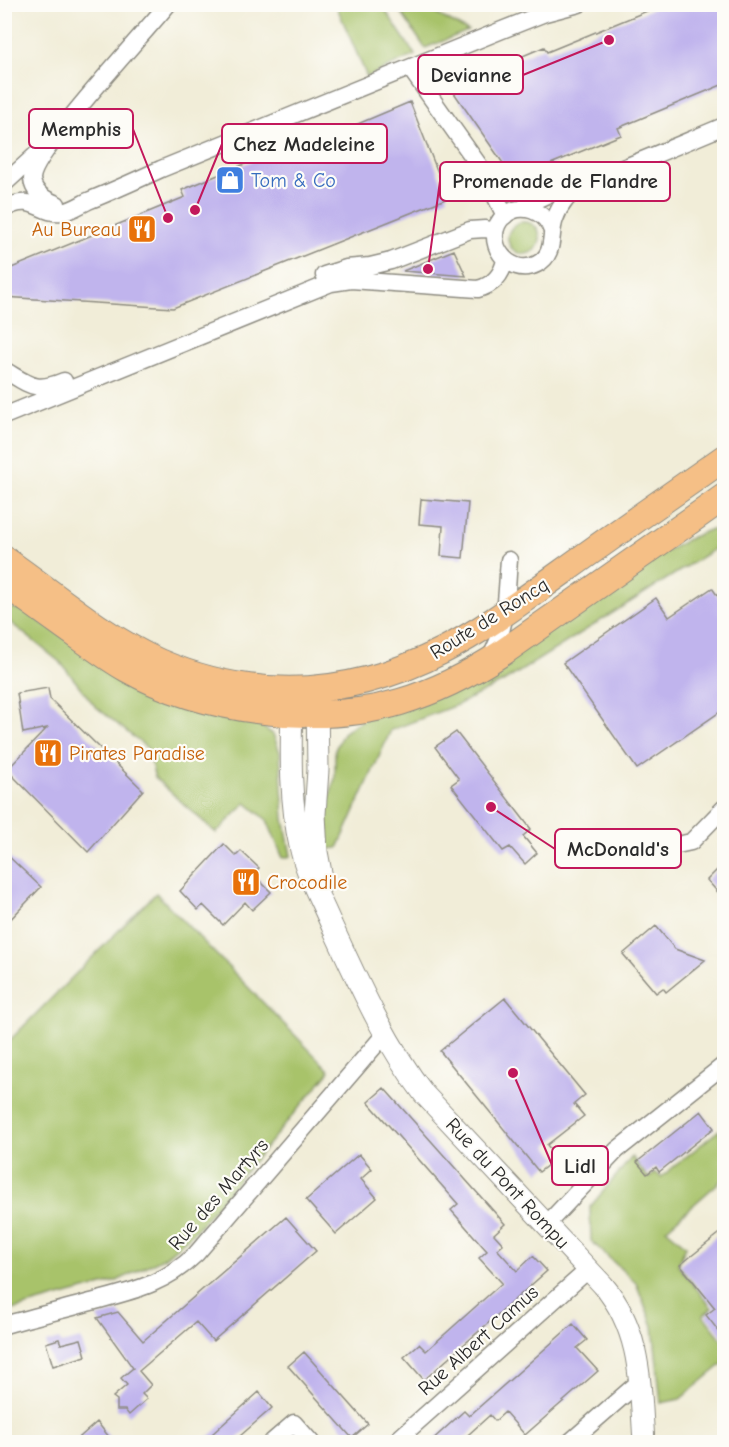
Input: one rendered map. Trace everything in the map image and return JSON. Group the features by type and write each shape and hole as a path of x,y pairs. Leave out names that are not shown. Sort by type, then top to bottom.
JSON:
{"main road":[{"name":"Route de Roncq","path":"4,584 114,661 149,681 178,692 254,710 305,701 407,668 442,651 505,612 716,464"},
{"name":"Route de Roncq","path":"4,559 111,634 159,662 231,684 360,711 400,702 451,683 485,664 724,494"}],"street":[{"path":"75,207 56,204 42,196 34,187 32,180 35,166 57,135 168,4"},
{"path":"4,209 26,202 54,212 62,212 138,181 161,169 537,16 579,4"},
{"path":"410,68 483,171 505,216"},
{"path":"584,183 573,191 560,209 552,231 550,249 539,263 522,267 505,260 496,245 495,231 505,216 558,189 584,183 724,126"},
{"path":"4,184 57,135"},
{"path":"523,208 536,211 543,216 552,231"},
{"path":"4,370 35,388 51,386 339,269 391,261 470,230 495,231"},
{"path":"4,416 331,283 358,280 478,289 496,279 505,260"},
{"path":"716,464 724,494"},
{"path":"485,664 498,643 505,612 509,560"},
{"name":"Rue du Pont Rompu","path":"305,701 294,807 300,846 308,871 353,975 385,1034 424,1094 610,1293 628,1324 636,1350 644,1443"},
{"path":"650,851 691,842 724,808"},
{"name":"Rue des Martyrs","path":"4,1325 137,1290 175,1272 196,1254 385,1034"},
{"path":"546,1225 618,1150 724,1065"},
{"name":"Rue Albert Camus","path":"395,1443 588,1269"},
{"path":"570,1443 639,1382"},
{"path":"272,1443 294,1423 311,1443"}],"green space":[{"path":"336,5 382,5 415,55 367,77"},
{"path":"396,5 420,5 468,31 425,48"},
{"path":"524,222 535,227 540,238 535,249 524,254 513,249 508,238 513,227"},
{"path":"709,530 724,530 724,543 503,682 459,704 391,730 338,848 327,849 326,810 335,778 335,750 343,733 357,723 692,537"},
{"path":"7,607 23,610 143,690 192,710 256,723 273,734 280,752 284,819 291,856 283,858 267,820 246,803 216,833 155,778 147,748 95,706 61,663 5,618 4,609"},
{"path":"156,893 330,1071 196,1230 165,1257 117,1281 5,1312 5,1045"},
{"path":"719,1130 724,1153 724,1178 666,1229 686,1246 678,1265 712,1308 703,1315 724,1342 724,1363 680,1399 661,1403 653,1326 636,1283 591,1241 590,1207 632,1157 648,1178 656,1173 661,1177"}],"building":[{"path":"664,4 724,4 724,84 618,128 621,135 514,179 450,87 544,47 547,52"},
{"path":"410,102 448,198 173,308 4,297 4,271 185,197 182,190 312,136 315,142"},
{"path":"454,250 466,276 403,271"},
{"path":"421,499 468,503 463,558 441,556 443,526 419,524"},
{"path":"712,588 724,605 724,709 637,769 563,663 656,598 669,617"},
{"path":"48,688 50,699 143,790 88,852 7,770 47,728 23,733 17,693"},
{"path":"456,732 531,829 523,836 537,853 525,864 510,847 503,851 451,785 459,779 435,747"},
{"path":"224,844 236,856 241,851 259,868 253,874 271,892 252,910 245,902 223,925 203,905 198,910 180,891"},
{"path":"4,852 41,887 4,926"},
{"path":"724,863 724,899 707,880"},
{"path":"656,926 675,949 705,960 666,992 663,988 656,993 623,954"},
{"path":"505,998 585,1095 574,1104 584,1116 547,1145 557,1158 539,1172 440,1051"},
{"path":"384,1088 505,1224 494,1234 503,1244 497,1249 517,1271 533,1256 547,1271 424,1380 404,1357 419,1344 426,1351 502,1283 479,1258 487,1251 451,1210 458,1204 368,1102"},
{"path":"701,1111 714,1128 659,1172 656,1167 647,1174 637,1162"},
{"path":"359,1154 372,1169 361,1179 377,1198 336,1234 306,1200"},
{"path":"286,1217 316,1251 213,1341 196,1322 139,1371 151,1385 142,1394 147,1399 129,1415 125,1410 117,1410 117,1400 113,1397 127,1385 121,1378 133,1368 97,1318 118,1312 143,1341"},
{"path":"724,1230 724,1338 706,1315 715,1308 680,1265"},
{"path":"573,1324 587,1340 577,1348 598,1371 525,1435 505,1412 495,1421 490,1415 459,1443 429,1443 464,1411 469,1416"},
{"path":"59,1339 61,1344 81,1339 86,1356 53,1366 46,1343"},
{"path":"304,1352 368,1424 352,1438 288,1366"},
{"path":"259,1392 272,1408 232,1443 202,1443"},
{"path":"97,1422 114,1443 73,1443"}],"place":[{"name":"Devianne","path":"609,40"},
{"name":"Tom & Co","path":"230,180"},
{"name":"Chez Madeleine","path":"195,210"},
{"name":"Memphis","path":"168,218"},
{"name":"Au Bureau","path":"142,229"},
{"name":"Promenade de Flandre","path":"428,269"},
{"name":"Pirates Paradise","path":"48,753"},
{"name":"McDonald's","path":"491,807"},
{"name":"Crocodile","path":"246,882"},
{"name":"Lidl","path":"513,1073"}]}
